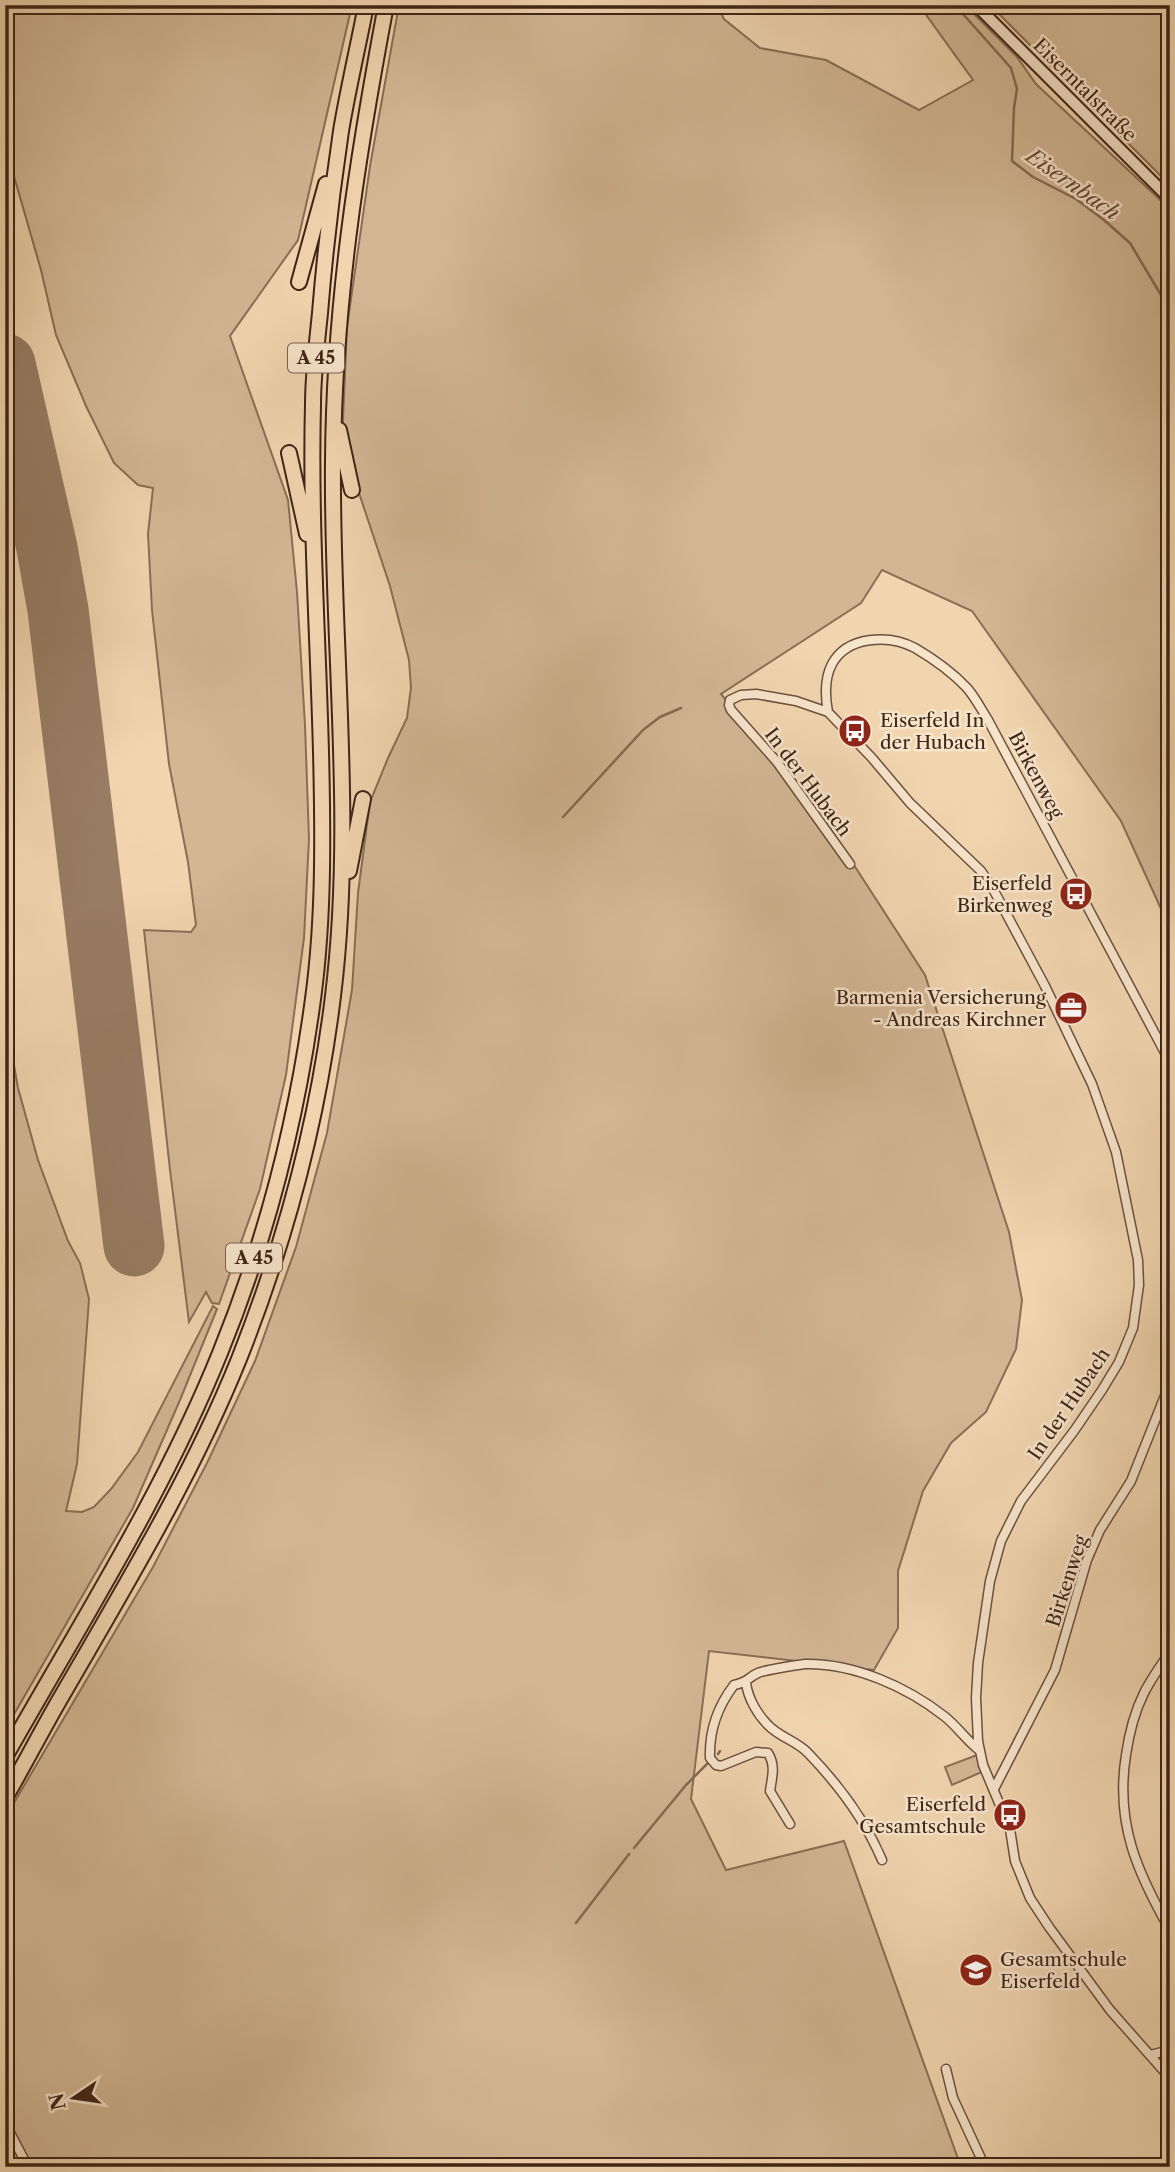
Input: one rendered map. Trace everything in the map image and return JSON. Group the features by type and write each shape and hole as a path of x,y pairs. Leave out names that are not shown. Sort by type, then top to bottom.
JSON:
{"highway":[{"name":"A 45","path":"5,1757 159,1486 193,1415 247,1280 293,1115 314,994 323,823 314,588 313,401 327,234 342,129 366,5"},
{"name":"A 45","path":"5,1798 144,1554 211,1423 266,1286 313,1118 333,995 341,907 343,823 334,587 334,405 339,315 362,132 386,5"},
{"path":"299,282 342,129"},
{"path":"334,405 352,490"},
{"path":"289,453 306,531 314,588"},
{"path":"341,907 363,799"}],"main road":[{"name":"Eiserntalstraße","path":"976,5 1170,200"}],"street":[{"name":"Birkenweg","path":"828,712 826,685 832,664 846,649 870,640 892,641 912,647 967,688 995,732 1170,1062"},
{"name":"In der Hubach","path":"850,864 778,762 731,710 730,700 734,696 756,694 796,701 828,712 910,803 981,871 1045,986 1092,1084 1116,1152 1138,1261 1139,1285 1133,1328 1119,1362 1074,1432 1021,1501 1001,1541 990,1581 978,1663 976,1698 979,1750"},
{"name":"Birkenweg","path":"994,1789 1055,1670 1087,1560 1100,1530 1131,1481 1170,1382"},
{"path":"1170,1652 1144,1693 1130,1729 1123,1771 1122,1802 1126,1833 1139,1869 1170,1930"},
{"path":"790,1824 770,1791 774,1774 772,1759 768,1753 756,1752 721,1766 716,1765 710,1758 710,1741 723,1700 734,1685 746,1683 757,1673 805,1664 836,1667 867,1674 913,1695 946,1717 979,1750 1010,1829 1020,1877 1030,1898 1110,2010 1170,2078"},
{"path":"746,1683 747,1696 768,1726 806,1751 843,1793 871,1835 882,1860"},
{"path":"1150,2055 1170,2050"},
{"path":"946,2069 953,2098 985,2167"},
{"path":"5,2123 28,2167"}],"shaded area":[{"path":"5,5 352,5 298,240 230,336 288,500 297,592 309,839 304,938 286,1075 260,1189 219,1304 212,1303 206,1292 189,1322 144,930 191,932 196,925 188,862 169,764 152,610 148,534 153,488 138,485 114,463 56,335 41,270 5,145"},
{"path":"399,5 717,5 724,19 760,48 826,60 919,110 973,80 919,5 965,5 1017,57 1036,84 1170,209 1170,912 1162,911 1121,821 972,611 882,570 861,603 721,694 830,828 925,975 1009,1232 1022,1300 1016,1349 986,1412 951,1443 923,1491 898,1571 898,1628 874,1670 709,1651 691,1799 726,1870 844,1841 961,2167 5,2167 5,1818 153,1567 207,1463 255,1361 296,1247 327,1133 352,990 358,893 370,802 407,718 411,688 409,660 390,586 342,442 347,327 370,166"},
{"path":"990,5 1170,5 1170,186 1155,170"},
{"path":"5,693 11,755 5,863"},
{"path":"5,1014 18,1088 38,1160 68,1241 80,1263 89,1299 77,1464 66,1511 82,1512 94,1507 111,1489 138,1452 213,1306 217,1309 133,1508 5,1730"},
{"path":"977,1755 984,1771 952,1785 945,1767"}],"waterway":[{"name":"Eisernbach","path":"955,5 1011,68 1017,89 1012,161 1033,177 1076,199 1130,243 1170,309"},
{"path":"563,817 643,730 660,717 681,708"},
{"path":"634,1848 686,1785 708,1763"},
{"path":"576,1923 629,1854"}],"runway":[{"path":"5,364 47,548 58,610 134,1246"}],"place":[{"name":"Eiserfeld In der Hubach","path":"855,731"},
{"name":"Eiserfeld Birkenweg","path":"1076,894"},
{"name":"Barmenia Versicherung - Andreas Kirchner","path":"1071,1008"},
{"name":"Eiserfeld Gesamtschule","path":"1010,1815"},
{"name":"Gesamtschule Eiserfeld","path":"976,1970"}]}
